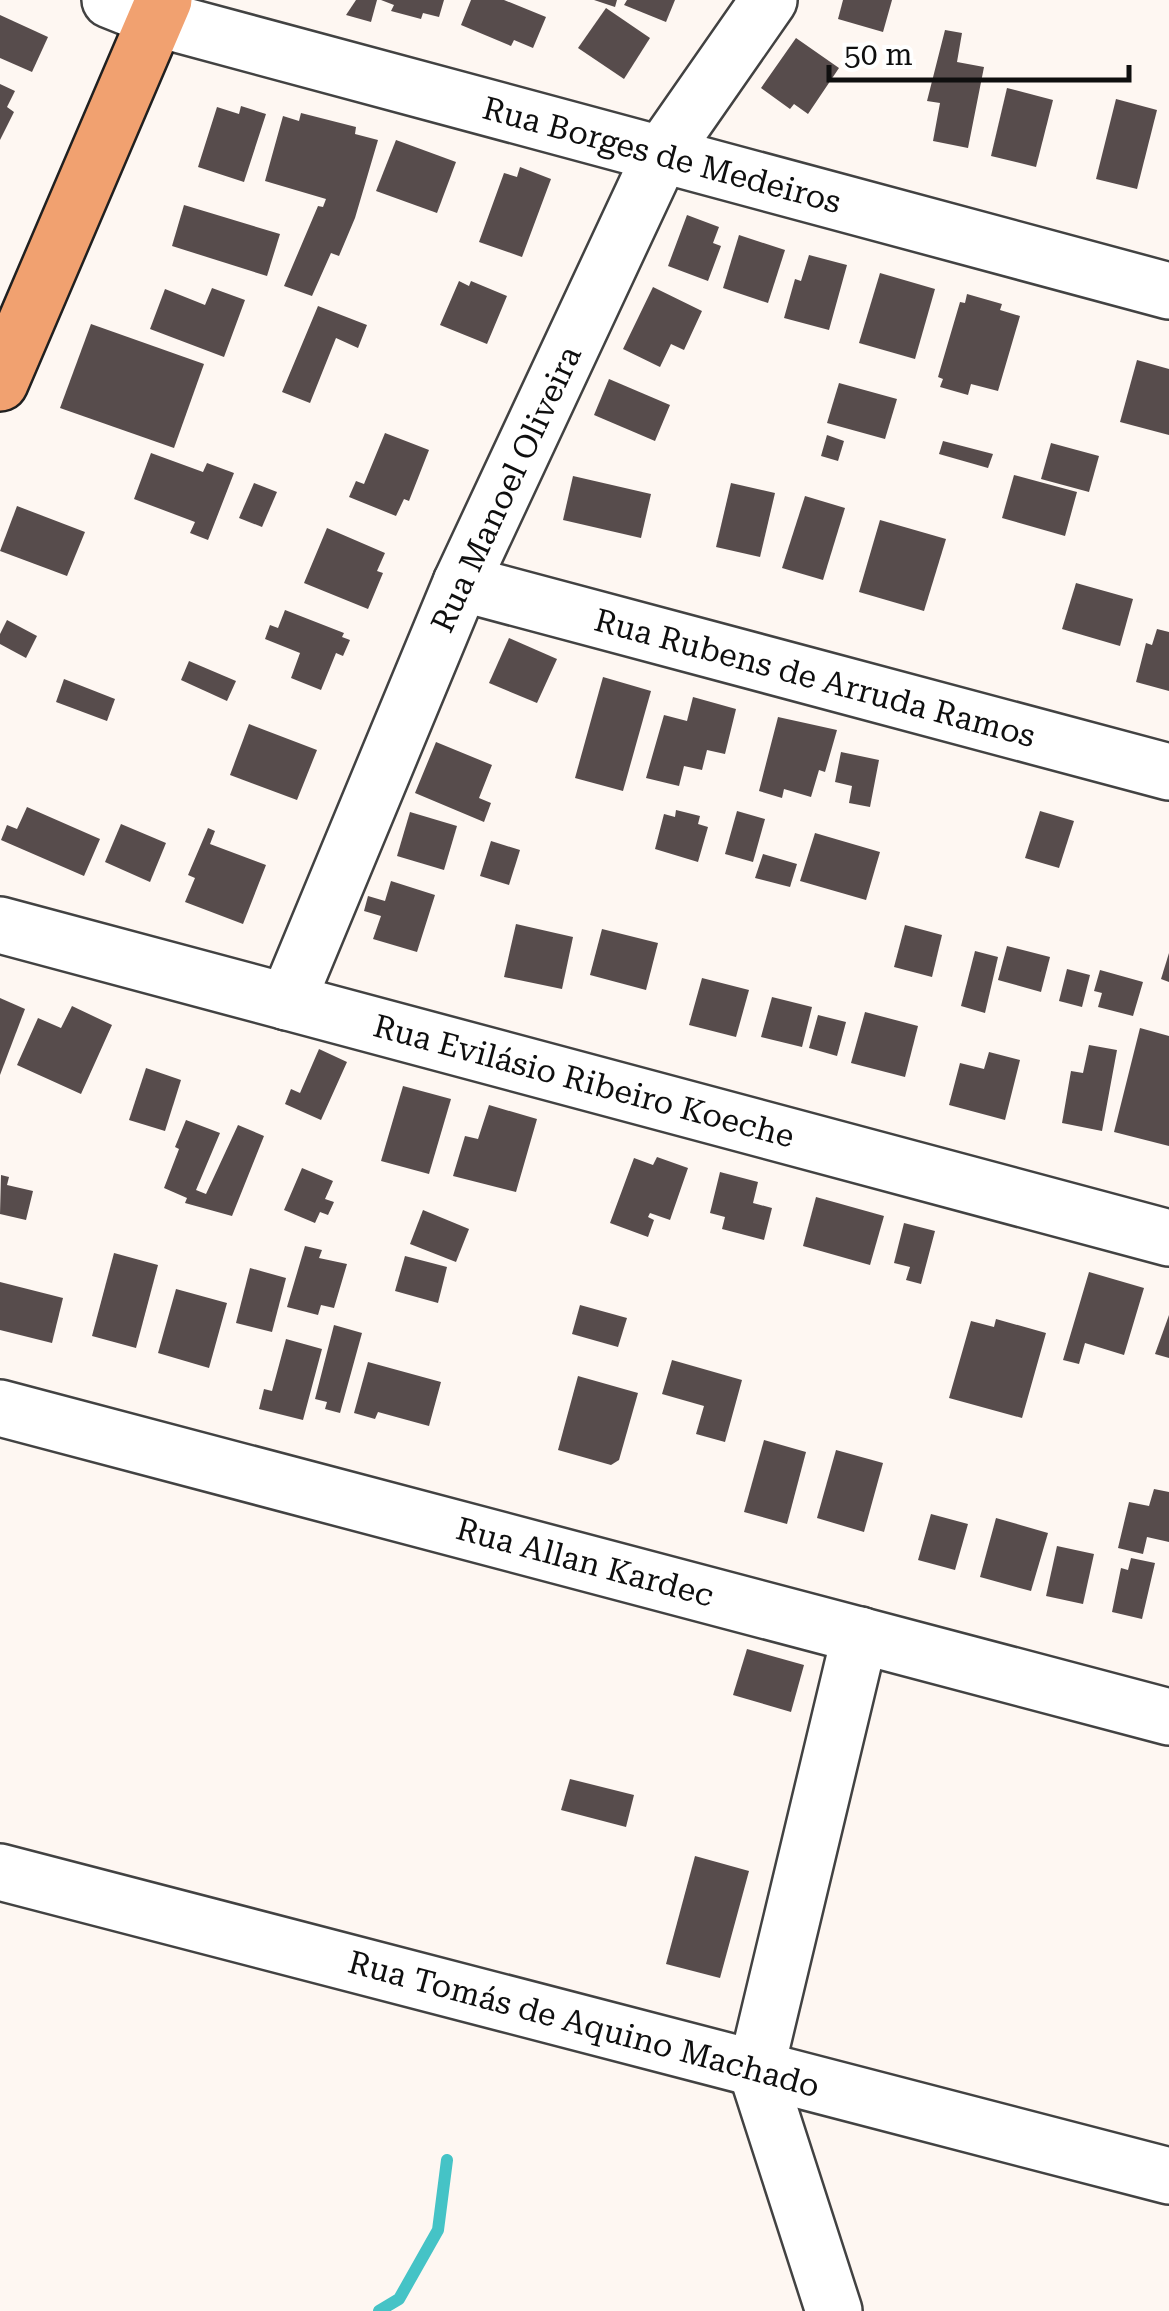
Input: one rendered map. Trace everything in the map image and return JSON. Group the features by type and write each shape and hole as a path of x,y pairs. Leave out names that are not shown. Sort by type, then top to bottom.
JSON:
{"main road":[{"path":"0,383 143,6"}],"street":[{"name":"Rua Manoel Oliveira","path":"287,1002 460,583 662,155 769,0"},
{"name":"Rua Borges de Medeiros","path":"143,6 662,155 1169,291"},
{"name":"Rua Rubens de Arruda Ramos","path":"460,583 1169,772"},
{"name":"Rua Evilásio Ribeiro Koeche","path":"0,925 1169,1238"},
{"name":"Rua Allan Kardec","path":"0,1408 1169,1717"},
{"path":"834,2311 756,2069 860,1635"},
{"name":"Rua Tomás de Aquino Machado","path":"0,1872 1169,2176"}],"building":[{"path":"356,0 377,0 371,22 346,15"},
{"path":"381,0 444,0 439,17 423,13 421,19 391,11 394,5"},
{"path":"471,0 504,0 546,17 533,48 514,40 511,46 461,25"},
{"path":"594,0 617,0 615,7"},
{"path":"627,0 675,0 666,22 624,5"},
{"path":"843,0 892,0 883,32 838,19"},
{"path":"606,8 650,38 624,79 578,48"},
{"path":"0,15 48,37 32,72 0,58"},
{"path":"945,30 962,33 957,62 984,67 968,148 933,141 940,103 927,101"},
{"path":"796,38 839,68 808,114 794,104 790,109 761,88"},
{"path":"0,84 15,91 7,107 14,112 0,140"},
{"path":"1007,88 1053,100 1036,167 991,156"},
{"path":"1116,99 1157,110 1137,189 1096,179"},
{"path":"241,106 266,114 244,182 198,167 217,107 239,114"},
{"path":"301,113 356,127 355,134 378,140 355,218 339,256 331,253 312,296 284,286 318,206 323,207 326,199 265,181 283,116 299,121"},
{"path":"396,140 456,162 437,213 376,191"},
{"path":"520,167 551,179 522,257 479,242 504,173 517,177"},
{"path":"184,205 280,234 267,276 172,246"},
{"path":"687,215 719,227 713,243 721,246 708,281 668,266"},
{"path":"739,235 785,250 768,303 723,288"},
{"path":"809,255 847,265 829,330 784,318 795,279 801,281"},
{"path":"880,273 935,289 915,359 859,343"},
{"path":"459,281 469,286 471,281 507,296 487,344 440,325"},
{"path":"653,287 702,311 684,350 671,344 660,367 623,349"},
{"path":"212,288 245,300 224,357 150,329 165,289 205,305"},
{"path":"967,294 1002,304 1000,310 1020,316 998,391 971,384 968,395 940,387 943,379 938,377 960,302 965,303"},
{"path":"318,306 367,325 358,348 336,338 310,403 282,392"},
{"path":"91,324 204,364 174,448 60,408"},
{"path":"1137,360 1169,369 1169,435 1120,422"},
{"path":"609,379 670,405 655,441 594,415"},
{"path":"839,383 897,399 885,439 827,423"},
{"path":"385,433 429,450 409,501 404,499 396,516 349,497 356,481 364,484"},
{"path":"827,435 844,441 838,461 821,456"},
{"path":"943,441 993,454 988,468 939,454"},
{"path":"1051,443 1099,456 1089,492 1041,479"},
{"path":"151,453 203,472 207,463 234,473 208,540 190,533 195,522 134,499"},
{"path":"1014,475 1077,492 1065,536 1002,518"},
{"path":"573,476 651,494 641,538 563,520"},
{"path":"254,483 277,492 262,527 239,518"},
{"path":"731,483 775,493 760,557 716,547"},
{"path":"805,496 845,508 823,580 782,568"},
{"path":"17,506 85,532 67,576 0,551"},
{"path":"880,520 946,539 924,611 859,592"},
{"path":"327,528 385,553 377,571 383,573 368,609 304,583"},
{"path":"1076,583 1133,599 1120,646 1062,629"},
{"path":"285,610 344,633 342,637 350,640 343,656 336,653 321,690 291,678 300,653 265,639 270,625 278,628"},
{"path":"7,620 37,636 26,658 0,644"},
{"path":"1157,629 1169,632 1169,691 1136,682 1146,643 1152,645"},
{"path":"509,638 557,659 537,703 489,683"},
{"path":"189,661 236,681 227,701 181,680"},
{"path":"603,677 651,691 623,791 575,778"},
{"path":"64,679 115,699 107,721 56,702"},
{"path":"693,697 736,709 725,754 707,750 702,770 684,766 679,786 646,778 664,715 687,721"},
{"path":"778,717 837,730 825,772 819,770 811,797 784,789 782,798 759,791"},
{"path":"249,724 317,750 297,800 230,775"},
{"path":"436,742 492,765 479,798 491,803 484,822 415,793"},
{"path":"841,752 879,760 870,807 849,803 852,786 835,782"},
{"path":"27,807 100,839 84,876 1,840 7,825 17,829"},
{"path":"676,810 700,816 698,824 708,827 698,862 655,849 664,814 675,817"},
{"path":"737,811 765,819 753,862 725,854"},
{"path":"1040,811 1074,821 1059,868 1025,858"},
{"path":"410,812 457,826 444,870 397,856"},
{"path":"121,824 166,843 150,882 105,862"},
{"path":"208,828 215,831 210,844 266,865 243,924 185,902 195,878 188,875"},
{"path":"815,833 880,852 866,900 800,881"},
{"path":"491,841 520,850 509,885 480,876"},
{"path":"763,854 797,864 790,887 755,878"},
{"path":"391,881 435,895 417,952 373,939 381,916 364,911 368,896 385,901"},
{"path":"516,924 573,937 562,989 504,977"},
{"path":"905,925 942,935 932,977 894,967"},
{"path":"602,929 658,943 646,990 590,975"},
{"path":"1007,946 1050,957 1041,992 998,980"},
{"path":"975,951 998,957 985,1013 961,1006"},
{"path":"1169,953 1169,982 1161,979"},
{"path":"1067,969 1090,975 1082,1007 1059,1001"},
{"path":"1100,970 1143,982 1133,1016 1098,1007 1102,993 1094,991"},
{"path":"702,978 749,990 736,1037 689,1025"},
{"path":"772,997 812,1007 802,1047 761,1037"},
{"path":"0,998 25,1009 0,1075"},
{"path":"72,1006 112,1025 81,1094 17,1065 38,1018 61,1028"},
{"path":"865,1012 918,1026 905,1077 851,1063"},
{"path":"818,1015 846,1022 837,1056 809,1048"},
{"path":"1140,1028 1169,1036 1169,1146 1114,1132"},
{"path":"1089,1045 1117,1050 1102,1131 1062,1123 1071,1071 1083,1073"},
{"path":"319,1049 347,1062 321,1120 285,1104 291,1089 300,1093"},
{"path":"989,1052 1020,1060 1005,1120 949,1105 960,1063 984,1069"},
{"path":"146,1068 181,1080 165,1131 129,1120"},
{"path":"403,1086 451,1099 429,1174 381,1161"},
{"path":"489,1105 537,1119 516,1192 453,1176 465,1136 478,1139"},
{"path":"186,1120 220,1133 196,1190 206,1194 238,1125 264,1136 232,1216 185,1203 187,1198 164,1188"},
{"path":"657,1157 688,1168 670,1220 650,1213 648,1217 654,1220 648,1237 610,1223 634,1158 653,1165"},
{"path":"302,1168 333,1181 325,1199 334,1202 328,1215 320,1212 315,1223 284,1210"},
{"path":"720,1172 758,1182 753,1203 772,1208 764,1240 722,1229 725,1217 710,1213"},
{"path":"1,1175 9,1177 7,1185 33,1191 26,1220 0,1214"},
{"path":"816,1197 884,1216 870,1265 803,1246"},
{"path":"423,1210 469,1229 456,1262 410,1244"},
{"path":"904,1223 935,1231 921,1284 906,1280 910,1267 894,1263"},
{"path":"305,1246 322,1250 319,1258 347,1264 334,1308 321,1305 318,1315 287,1307"},
{"path":"114,1253 158,1265 136,1348 92,1336"},
{"path":"405,1256 447,1267 438,1303 395,1291"},
{"path":"250,1268 286,1278 272,1332 236,1323"},
{"path":"1089,1272 1144,1288 1124,1355 1085,1343 1079,1364 1063,1360"},
{"path":"0,1282 63,1298 52,1343 0,1330"},
{"path":"176,1289 227,1303 209,1368 158,1353"},
{"path":"580,1305 627,1318 618,1347 572,1334"},
{"path":"1169,1315 1169,1358 1155,1354"},
{"path":"996,1319 1046,1333 1022,1418 949,1398 971,1321 994,1327"},
{"path":"334,1325 362,1333 340,1413 325,1409 327,1402 315,1399"},
{"path":"286,1339 322,1349 303,1420 259,1409 264,1389 272,1391"},
{"path":"672,1360 742,1380 725,1442 696,1434 704,1406 662,1394"},
{"path":"368,1362 441,1382 429,1426 378,1412 375,1419 354,1413"},
{"path":"578,1376 638,1393 619,1460 611,1465 558,1450"},
{"path":"764,1440 806,1452 787,1524 744,1512"},
{"path":"836,1450 883,1463 864,1532 817,1518"},
{"path":"1154,1489 1169,1492 1169,1542 1147,1537 1143,1554 1118,1548 1129,1502 1149,1506"},
{"path":"931,1514 968,1524 955,1570 918,1560"},
{"path":"996,1518 1048,1533 1031,1591 980,1577"},
{"path":"1057,1546 1094,1554 1083,1604 1046,1596"},
{"path":"1131,1558 1155,1563 1142,1619 1112,1612 1121,1568 1128,1570"},
{"path":"747,1649 804,1665 791,1712 733,1695"},
{"path":"570,1779 634,1795 626,1827 561,1810"},
{"path":"695,1856 749,1871 720,1978 666,1964"}],"waterway":[{"path":"379,2311 399,2299 438,2230 447,2160"}]}
